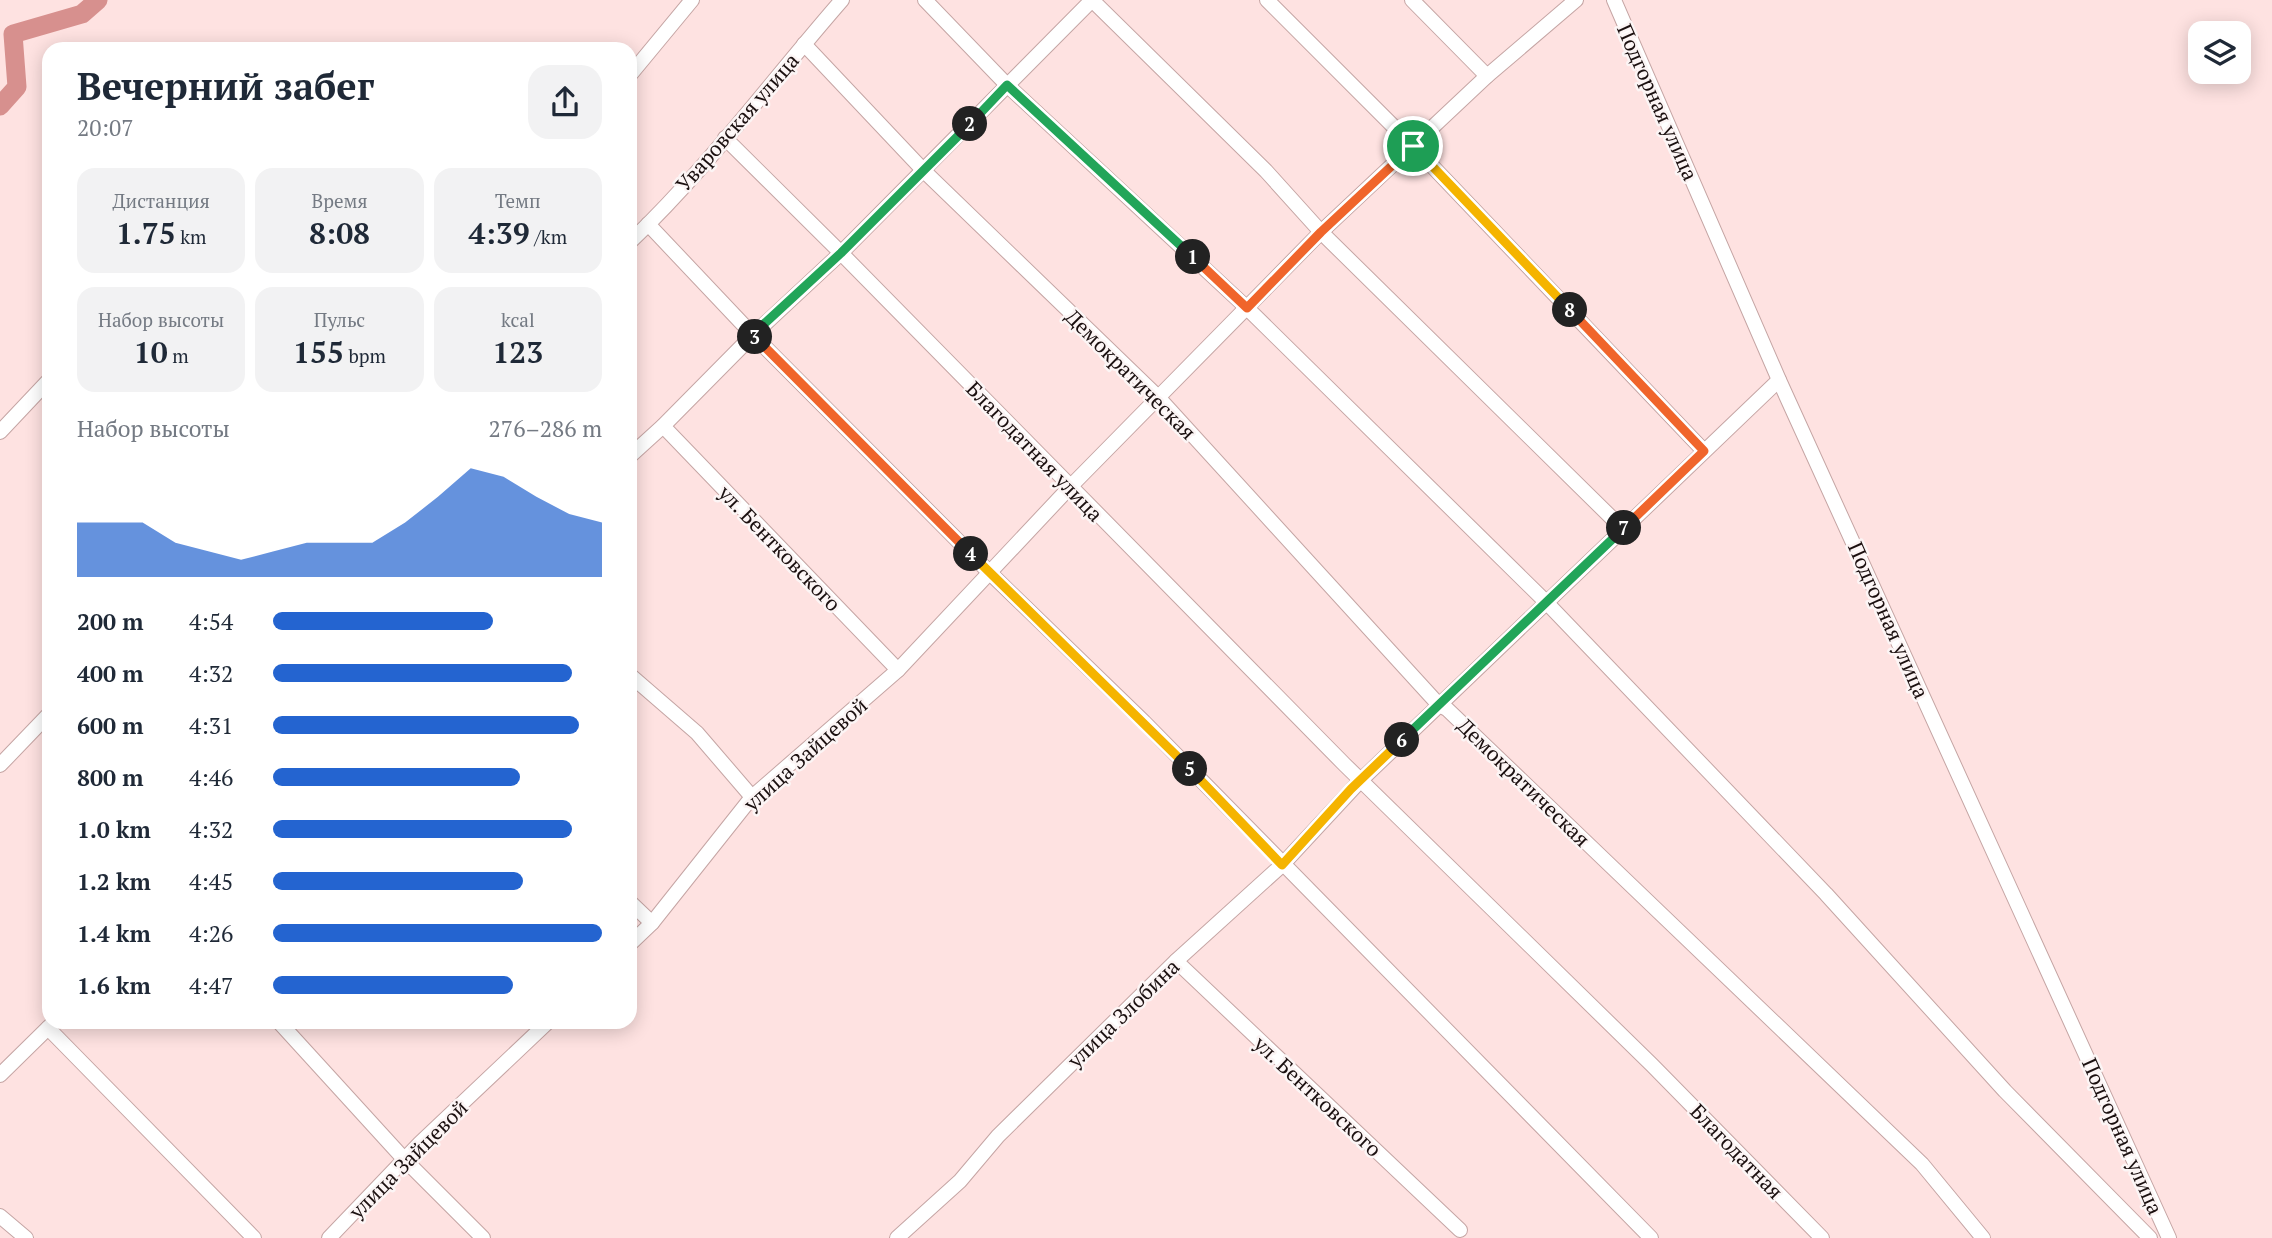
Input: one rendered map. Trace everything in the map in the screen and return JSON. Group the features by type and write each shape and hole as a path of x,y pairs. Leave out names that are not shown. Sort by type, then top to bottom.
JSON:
{"street":[{"path":"637,67 692,0"},
{"name":"Уваровская улица","path":"637,235 725,138 842,0"},
{"path":"925,0 1007,85 1247,308 1546,602 1826,894 2005,1091 2150,1238"},
{"path":"637,450 752,335 924,171 1092,0 1266,171 1321,232 1623,529"},
{"path":"1267,0 1413,146 1704,451"},
{"path":"1412,0 1487,76"},
{"name":"Подгорная улица","path":"1614,0 1779,380 2169,1238"},
{"name":"улица Зайцевой","path":"637,937 652,923 752,797 898,670 988,571 1157,396 1321,232 1569,2"},
{"name":"Демократическая","path":"804,44 924,171 1157,396 1439,705 1447,709 1922,1164 1983,1238"},
{"name":"Благодатная улица","path":"725,138 1344,764 1355,785"},
{"path":"648,224 752,335 988,571 1144,722 1651,1238"},
{"name":"улица Злобина","path":"897,1238 960,1181 998,1136 1176,961 1282,865 1355,785 1779,380"},
{"path":"0,432 42,387"},
{"name":"ул. Бентковского","path":"663,426 898,670"},
{"path":"637,681 697,733 752,797"},
{"path":"0,765 42,721"},
{"name":"Благодатная","path":"1355,785 1652,1065 1822,1238"},
{"path":"637,909 652,923"},
{"name":"ул. Бентковского","path":"1176,961 1460,1230"},
{"path":"0,1075 47,1029"},
{"path":"55,1029 254,1238"},
{"path":"285,1029 404,1160 483,1238"},
{"name":"улица Зайцевой","path":"329,1238 404,1160 541,1029"},
{"path":"0,1216 26,1238"}],"waterway":[{"path":"0,106 17,87 13,34 82,14 98,0"}],"route":[{"path":"1007,85 1247,308 1321,232 1413,146 1704,451 1351,789 1282,865 1144,722 988,571 752,335 841,253 1007,85"}]}
